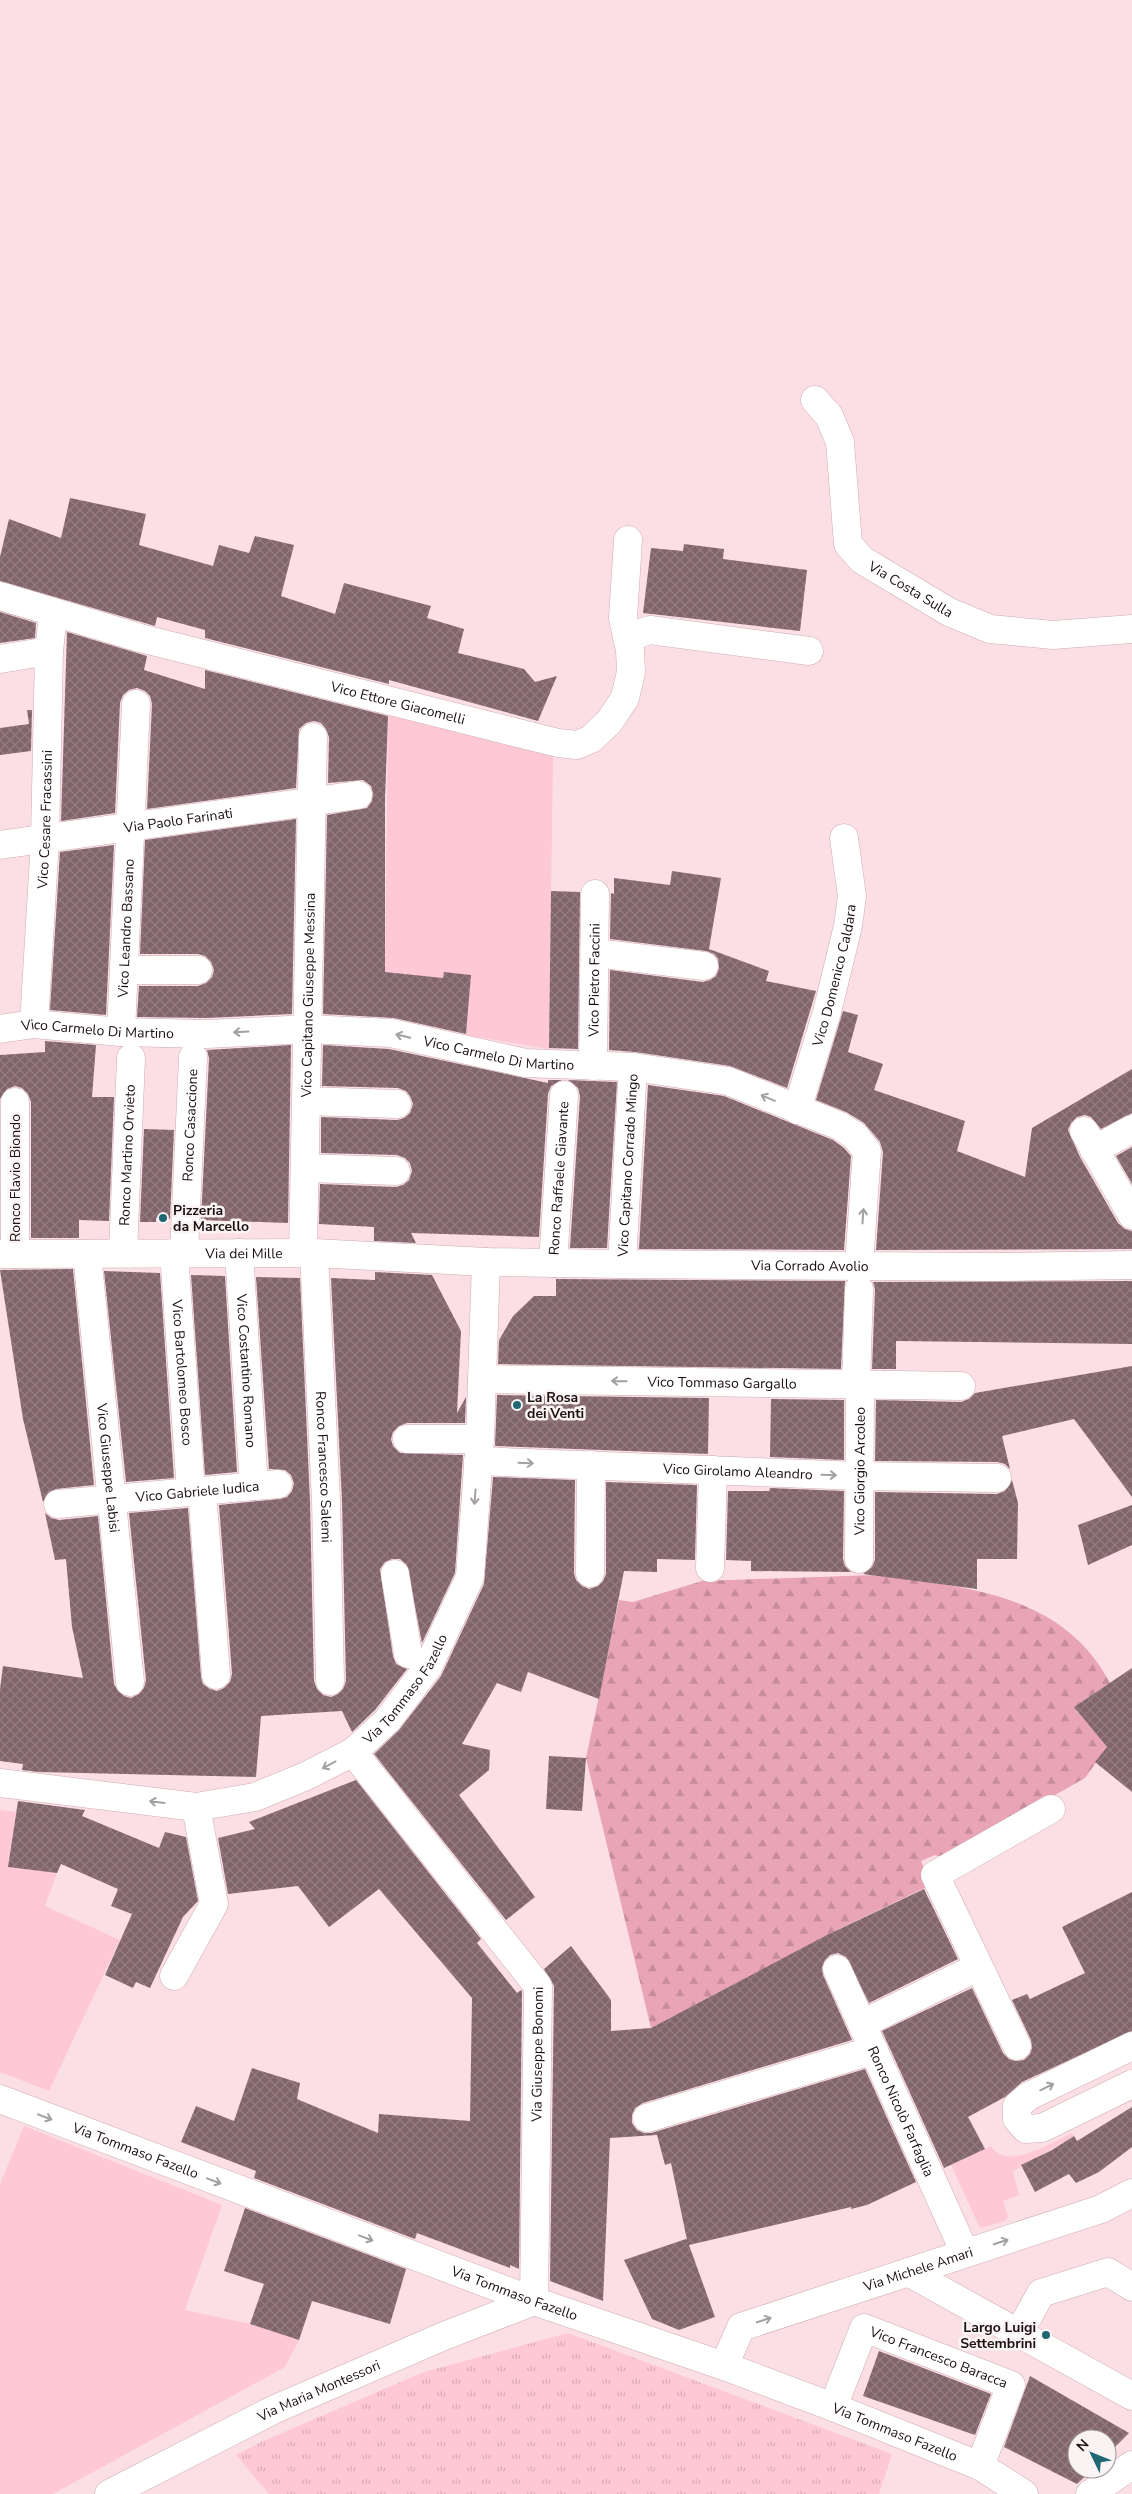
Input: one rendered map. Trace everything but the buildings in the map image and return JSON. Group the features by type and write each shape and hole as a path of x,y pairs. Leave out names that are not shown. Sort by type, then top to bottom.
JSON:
{"street":[{"name":"Via Costa Sulla","path":"815,400 829,416 840,442 848,544 862,560 949,612 990,628 1053,635 1132,629"},
{"name":"Vico Ettore Giacomelli","path":"0,596 52,614 140,638 558,743 577,745 590,739 609,722 625,698 631,672 623,618 628,540"},
{"name":"Vico Cesare Fracassini","path":"34,1024 45,839 49,651 52,614"},
{"path":"627,637 650,630 809,651"},
{"path":"0,659 49,651"},
{"name":"Vico Leandro Bassano","path":"121,1032 136,704"},
{"name":"Vico Capitano Giuseppe Messina","path":"308,1253 306,1168 313,737"},
{"name":"Via Paolo Farinati","path":"0,845 358,795"},
{"name":"Vico Domenico Caldara","path":"797,1110 827,1012 848,926 852,896 844,838"},
{"name":"Vico Pietro Faccini","path":"593,1066 595,894"},
{"path":"595,953 704,966"},
{"path":"125,970 198,970"},
{"name":"Vico Carmelo Di Martino","path":"0,1029 34,1024 121,1032 207,1034 308,1029 390,1033 526,1063 633,1067 728,1081 840,1126 855,1136 867,1151 859,1277"},
{"name":"Ronco Casaccione","path":"179,1253 193,1057"},
{"name":"Ronco Martino Orvieto","path":"123,1253 131,1058"},
{"name":"Vico Capitano Corrado Mingo","path":"622,1264 633,1067"},
{"name":"Ronco Raffaele Giavante","path":"553,1262 564,1095"},
{"path":"307,1101 397,1104"},
{"name":"Ronco Flavio Biondo","path":"7,1254 14,1102"},
{"path":"1132,1129 1089,1141 1132,1215"},
{"path":"306,1168 396,1171"},
{"name":"Vico Bartolomeo Bosco","path":"179,1253 196,1491 216,1675"},
{"name":"Vico Costantino Romano","path":"239,1253 266,1485"},
{"name":"Via dei Mille","path":"7,1254 308,1253 486,1262"},
{"name":"Ronco Francesco Salemi","path":"308,1253 326,1501 330,1681"},
{"name":"Vico Giuseppe Labisi","path":"86,1254 113,1499 130,1682"},
{"name":"Via Corrado Avolio","path":"486,1262 622,1264 859,1277 993,1267 1132,1265"},
{"name":"Via Tommaso Fazello","path":"0,1783 196,1807 255,1797 306,1776 353,1752 387,1721 428,1667 470,1577 479,1450 486,1262"},
{"name":"Vico Giorgio Arcoleo","path":"859,1277 859,1559"},
{"name":"Vico Tommaso Gargallo","path":"482,1379 961,1386"},
{"name":"Vico Girolamo Aleandro","path":"407,1440 592,1465 858,1476 998,1478"},
{"path":"590,1573 592,1465"},
{"path":"710,1568 713,1470"},
{"name":"Vico Gabriele Iudica","path":"58,1504 266,1485"},
{"path":"395,1574 408,1654"},
{"name":"Via Giuseppe Bonomi","path":"353,1752 538,1986 534,2302"},
{"path":"174,1976 214,1904 196,1807"},
{"path":"1016,2046 936,1875 1051,1809"},
{"path":"862,2024 978,1967"},
{"name":"Ronco Nicolò Farfaglia","path":"837,1969 965,2253"},
{"path":"1132,2046 1029,2096 1017,2106 1017,2119 1026,2129 1042,2128 1132,2084"},
{"path":"647,2118 874,2050"},
{"name":"Via Tommaso Fazello","path":"0,2099 534,2302 724,2366 833,2407 980,2466 1024,2494"},
{"name":"Via Michele Amari","path":"724,2366 741,2327 1101,2209 1132,2193"},
{"path":"908,2272 1132,2396"},
{"path":"1019,2333 1042,2293 1108,2272 1132,2287"},
{"name":"Via Maria Montessori","path":"109,2494 273,2410 444,2336 534,2302"},
{"name":"Vico Francesco Baracca","path":"833,2407 864,2328 1012,2385 980,2466"},
{"path":"1090,2494 1132,2465"}],"green space":[{"path":"388,715 553,754 549,1049 466,1035 469,991 443,978 385,973"},
{"path":"875,1575 943,1584 1009,1600 1039,1612 1066,1630 1090,1653 1110,1683 1074,1707 1107,1747 1085,1778 944,1858 935,1855 921,1861 931,1885 841,1928 651,2028 586,1758 619,1600 633,1602 702,1581"},
{"path":"0,1810 16,1812 8,1867 57,1873 45,1906 120,1940 49,2091 0,2072"},
{"path":"24,2126 222,2205 185,2310 250,2324 299,2340 285,2367 53,2494 0,2494 0,2184"},
{"path":"1072,2133 1074,2136 1013,2171 1019,2195 1003,2201 1008,2216 1005,2221 980,2228 951,2165 991,2146 998,2153 1008,2156 1030,2153"},
{"path":"568,2333 892,2454 879,2494 269,2494 236,2455 261,2442 424,2372"}],"place":[{"name":"Pizzeria da Marcello","path":"163,1218"},
{"name":"La Rosa dei Venti","path":"517,1405"},
{"name":"Largo Luigi Settembrini","path":"1046,2335"}]}
